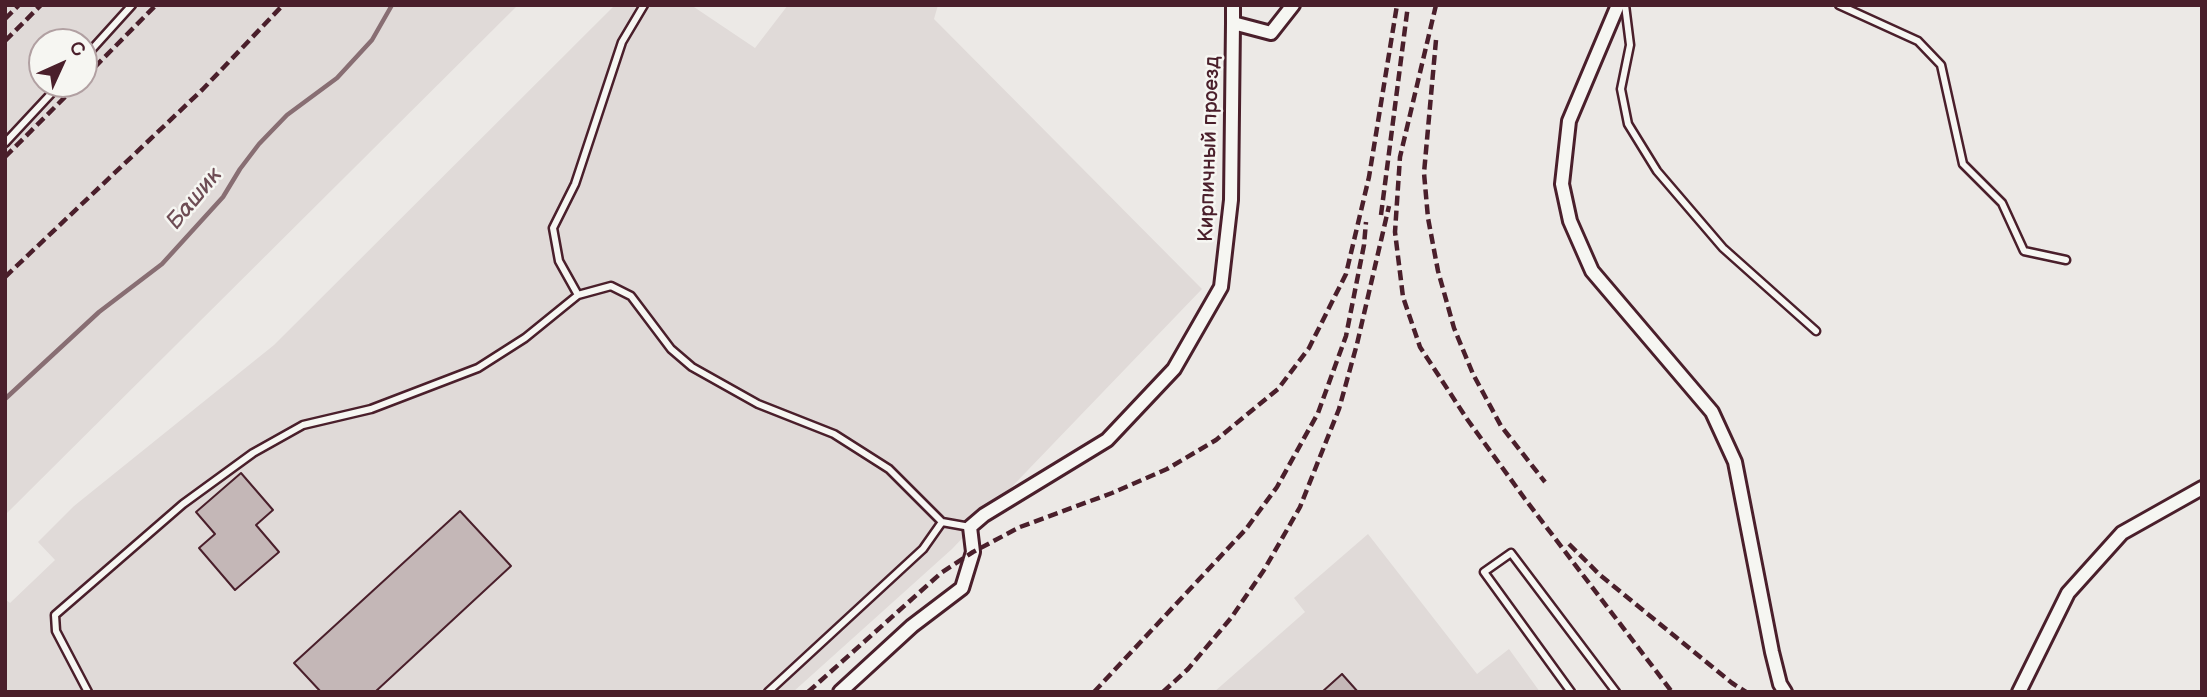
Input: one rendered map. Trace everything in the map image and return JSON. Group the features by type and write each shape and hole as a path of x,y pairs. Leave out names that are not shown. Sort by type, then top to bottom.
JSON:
{"street":[{"name":"Кирпичный проезд","path":"970,527 984,515 1107,440 1174,369 1222,287 1231,200 1233,5"},
{"path":"1233,23 1271,33 1293,5"},
{"path":"1618,5 1569,121 1562,184 1570,221 1592,271 1712,412 1735,462 1772,652 1780,684 1786,692"},
{"path":"2019,692 2068,593 2122,533 2202,488"},
{"path":"840,692 912,626 962,588 973,552 970,527"}],"lane":[{"path":"98,43 132,5"},
{"path":"578,295 559,261 553,228 575,184 622,42 644,5"},
{"path":"1625,5 1630,45 1621,89 1628,124 1657,171 1723,248 1816,331"},
{"path":"1839,5 1918,41 1941,65 1963,164 2002,203 2024,251 2066,260"},
{"path":"5,143 47,98"},
{"path":"88,692 56,631 55,615 183,504 253,453 303,425 371,409 478,368 525,338 578,295 611,286 631,296 671,349 692,368 758,404 834,434 889,469 942,522 970,527"},
{"path":"768,692 923,549 942,522"},
{"path":"1571,692 1484,572 1511,553 1616,692"}],"shaded area":[{"path":"5,5 518,5 5,515"},
{"path":"615,5 691,5 755,48 788,5 938,5 934,19 1202,289 952,549 793,692 5,692 5,599 10,603 55,560 38,542 74,506 274,345"},
{"path":"1368,534 1477,674 1509,649 1540,692 1214,692 1305,612 1294,598"}],"building":[{"path":"241,473 273,510 256,525 279,552 235,590 199,548 215,534 196,512"},
{"path":"460,511 511,566 375,692 321,692 294,663"},
{"path":"1342,674 1358,692 1322,692"}],"waterway":[{"name":"Башик","path":"5,399 99,312 162,264 223,197 259,144 287,115 337,78 372,40 392,5"}],"railway":[{"path":"5,19 19,5"},
{"path":"5,41 41,5"},
{"path":"98,64 156,5"},
{"path":"5,277 202,90 283,5"},
{"path":"808,692 941,573 973,552 1020,527 1112,493 1167,469 1216,440 1278,389 1309,348 1346,274 1369,177 1397,5"},
{"path":"1381,215 1408,5"},
{"path":"1436,5 1400,157 1395,232 1403,297 1420,347 1467,419 1525,499 1672,692"},
{"path":"1436,40 1424,173 1428,218 1438,271 1454,328 1473,374 1501,426 1545,482"},
{"path":"5,157 64,98"},
{"path":"1163,692 1188,669 1231,618 1264,570 1300,507 1339,409 1389,206"},
{"path":"1094,692 1246,529 1277,487 1318,413 1346,336 1366,222"},
{"path":"1569,544 1600,575 1746,692"}]}
